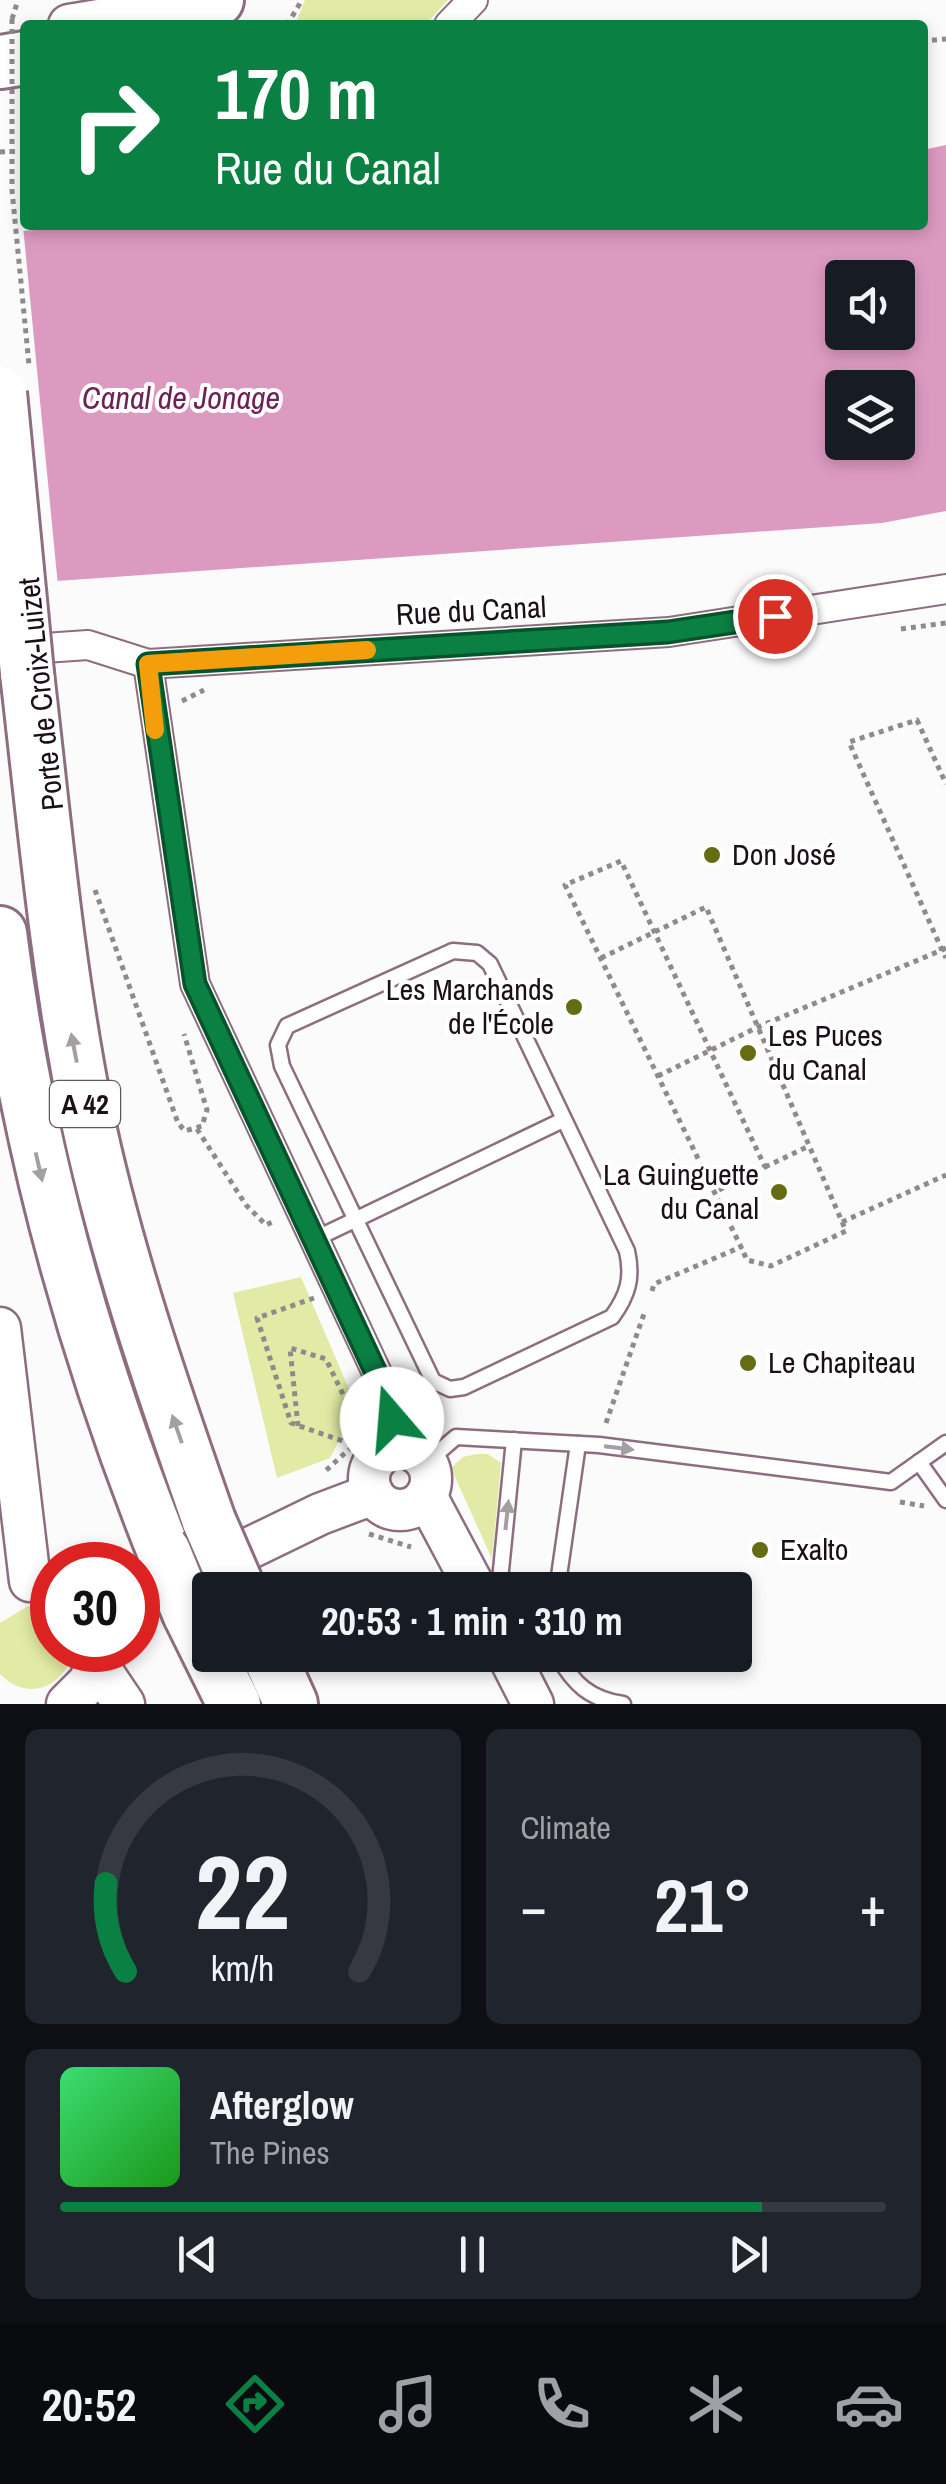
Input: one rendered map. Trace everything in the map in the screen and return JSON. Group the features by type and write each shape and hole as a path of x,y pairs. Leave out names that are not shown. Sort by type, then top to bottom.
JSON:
{"highway":[{"path":"188,20 216,0"},
{"name":"A 42","path":"15,388 14,662 87,1113 114,1230 209,1521 231,1572"},
{"name":"A 42","path":"0,933 17,1051 55,1232 116,1430 189,1613 234,1704"},
{"path":"277,1672 291,1704"}],"street":[{"path":"89,20 115,0"},
{"path":"98,20 216,0"},
{"path":"453,20 473,0"},
{"name":"Rue du Canal","path":"14,662 88,645 148,664 668,632 946,589"},
{"path":"148,664 195,984 467,1572"},
{"path":"0,1328 27,1585"},
{"path":"388,1450 417,1468 420,1503 400,1510 390,1508 373,1494 373,1464 388,1450"},
{"path":"160,1591 320,1514 373,1494"},
{"path":"67,1704 90,1681 93,1672"},
{"path":"106,1672 124,1704"},
{"path":"517,1672 533,1704"}],"lane":[{"path":"453,951 477,953 490,964 627,1251 632,1272 625,1299 612,1317 464,1387 450,1390 433,1381 358,1218 282,1066 278,1045 287,1026 453,951"},
{"path":"315,1239 563,1120"},
{"path":"417,1468 456,1436 598,1445 890,1482 946,1444"},
{"path":"501,1572 514,1440"},
{"path":"560,1572 578,1444"},
{"path":"919,1462 946,1500"},
{"path":"567,1672 598,1700 623,1704"}],"path":[{"path":"15,388 12,42 18,0"},
{"path":"946,784 917,720 850,742 946,958"},
{"path":"601,958 654,932 706,907 846,1231 772,1266 746,1260 742,1247 658,1076 601,958 566,885 621,861 654,932 710,1050 765,1168"},
{"path":"92,880 178,1123 185,1131 197,1129 207,1120 187,1054 178,995 195,984"},
{"path":"658,1076 758,1027 944,949"},
{"path":"197,1129 246,1205 266,1224 298,1212"},
{"path":"715,1192 810,1146"},
{"path":"842,1222 946,1175"},
{"path":"598,1445 654,1284 742,1247"},
{"path":"313,1298 256,1318 291,1423 341,1440"},
{"path":"298,1426 290,1348 326,1359 360,1430"}],"green space":[{"path":"305,0 448,0 430,20 297,20"},
{"path":"301,1277 352,1396 347,1425 330,1458 277,1478 233,1293"},
{"path":"488,1454 501,1463 492,1559 451,1468 463,1457"},
{"path":"30,1607 30,1672 63,1673 44,1687 22,1688 11,1683 0,1674 0,1623"}],"water":[{"name":"Canal de Jonage","path":"946,145 946,511 882,523 0,585 0,233 928,230 928,149"}],"pier":[{"path":"20,226 23,230 58,586 0,590 0,228"}],"slow traffic":[{"path":"155,730 148,664 367,650"}],"place":[{"name":"Don José","path":"712,855"},
{"name":"Les Marchands de l'École","path":"574,1007"},
{"name":"Les Puces du Canal","path":"748,1053"},
{"name":"La Guinguette du Canal","path":"779,1192"},
{"name":"Le Chapiteau","path":"748,1363"},
{"name":"Exalto","path":"760,1550"}],"route":[{"path":"392,1419 384,1390 195,984 148,664 668,632 775,616"}]}
